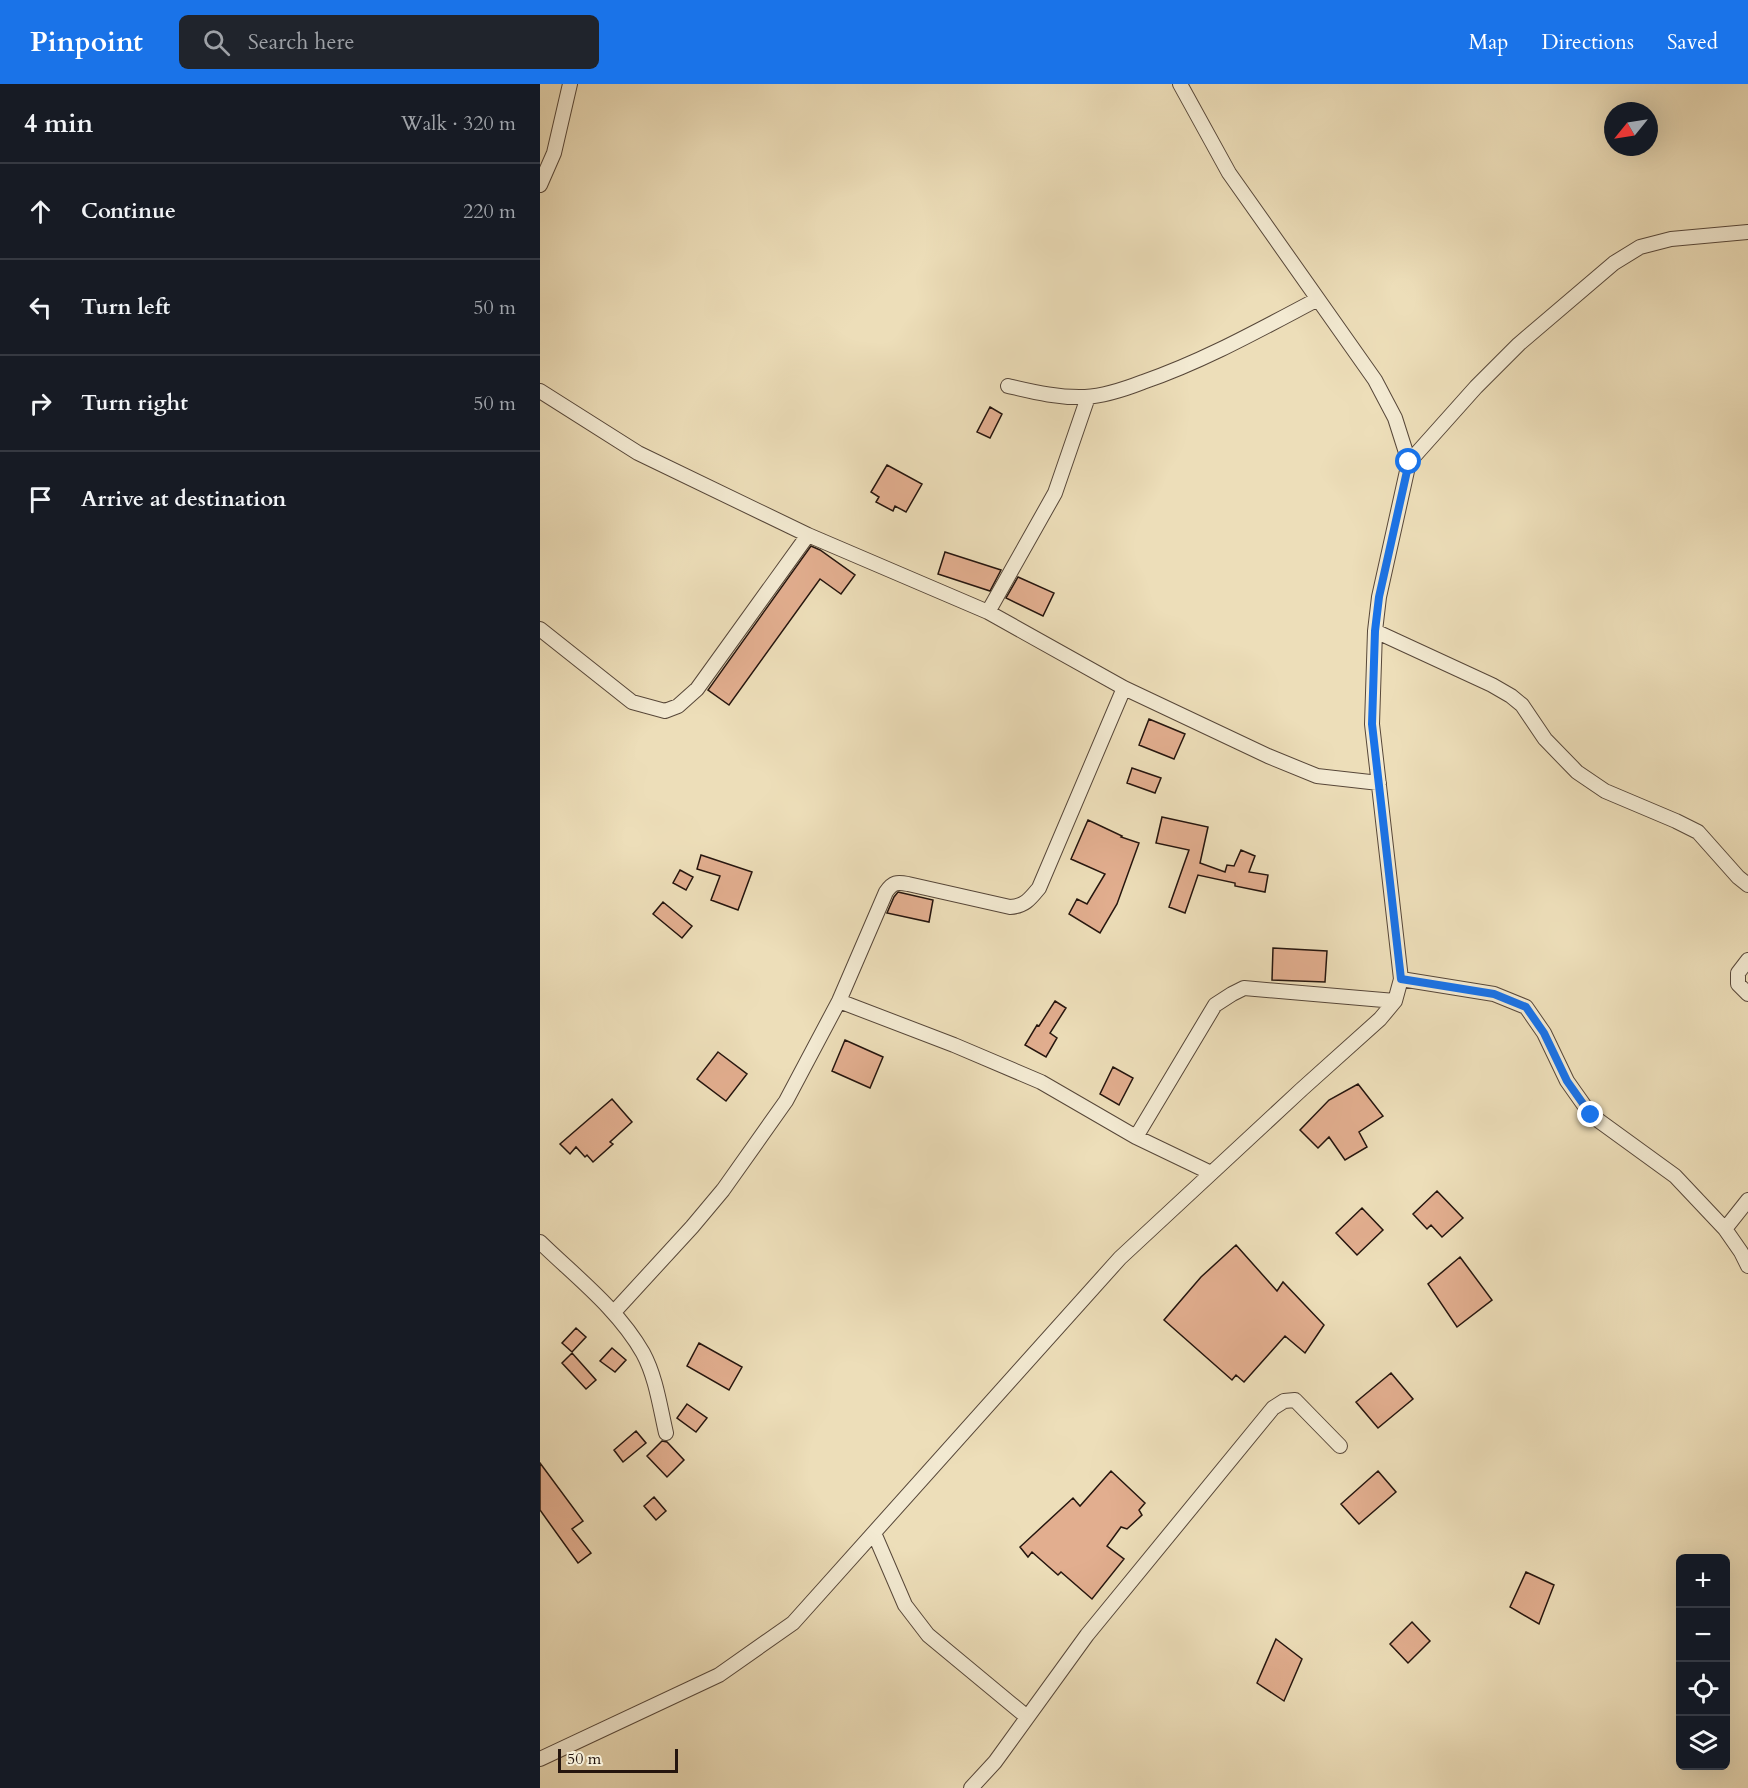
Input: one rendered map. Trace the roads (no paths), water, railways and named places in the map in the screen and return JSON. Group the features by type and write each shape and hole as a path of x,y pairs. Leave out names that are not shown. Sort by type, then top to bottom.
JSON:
{"street":[{"path":"540,185 554,153 570,84"},
{"path":"1180,84 1229,173 1375,380 1395,418 1409,462"},
{"path":"540,1759 719,1675 794,1623 1120,1258 1380,1019 1395,1001 1401,979 1372,724 1375,631 1379,597 1409,462 1476,387 1512,351 1614,263 1640,247 1671,238 1748,232"},
{"path":"1008,386 1058,397 1088,397 1125,389 1168,374 1318,299"},
{"path":"540,391 638,453 808,535 988,612 1124,688 1268,756 1317,776 1379,783"},
{"path":"988,612 1055,493 1088,397"},
{"path":"540,629 632,702 665,711 678,706 697,689 808,535"},
{"path":"1375,631 1511,696 1522,705 1545,739 1577,772 1605,790 1698,832 1748,885"},
{"path":"614,1312 723,1190 786,1101 839,1001 891,885 896,882 908,884 1010,907 1019,907 1028,902 1039,888 1124,688"},
{"path":"1748,960 1738,973 1738,984 1748,994"},
{"path":"1401,979 1494,994 1526,1007 1544,1033 1567,1081 1591,1115 1675,1176 1745,1251 1748,1266"},
{"path":"1136,1137 1215,1005 1232,994 1244,988 1395,1001"},
{"path":"839,1001 954,1045 1041,1082 1136,1137 1211,1173"},
{"path":"1725,1228 1748,1200"},
{"path":"540,1242 614,1312 643,1354 652,1375 666,1433"},
{"path":"971,1788 995,1762 1087,1635 1273,1408 1284,1401 1295,1400 1340,1446"},
{"path":"874,1533 905,1605 928,1635 1027,1717"}]}
